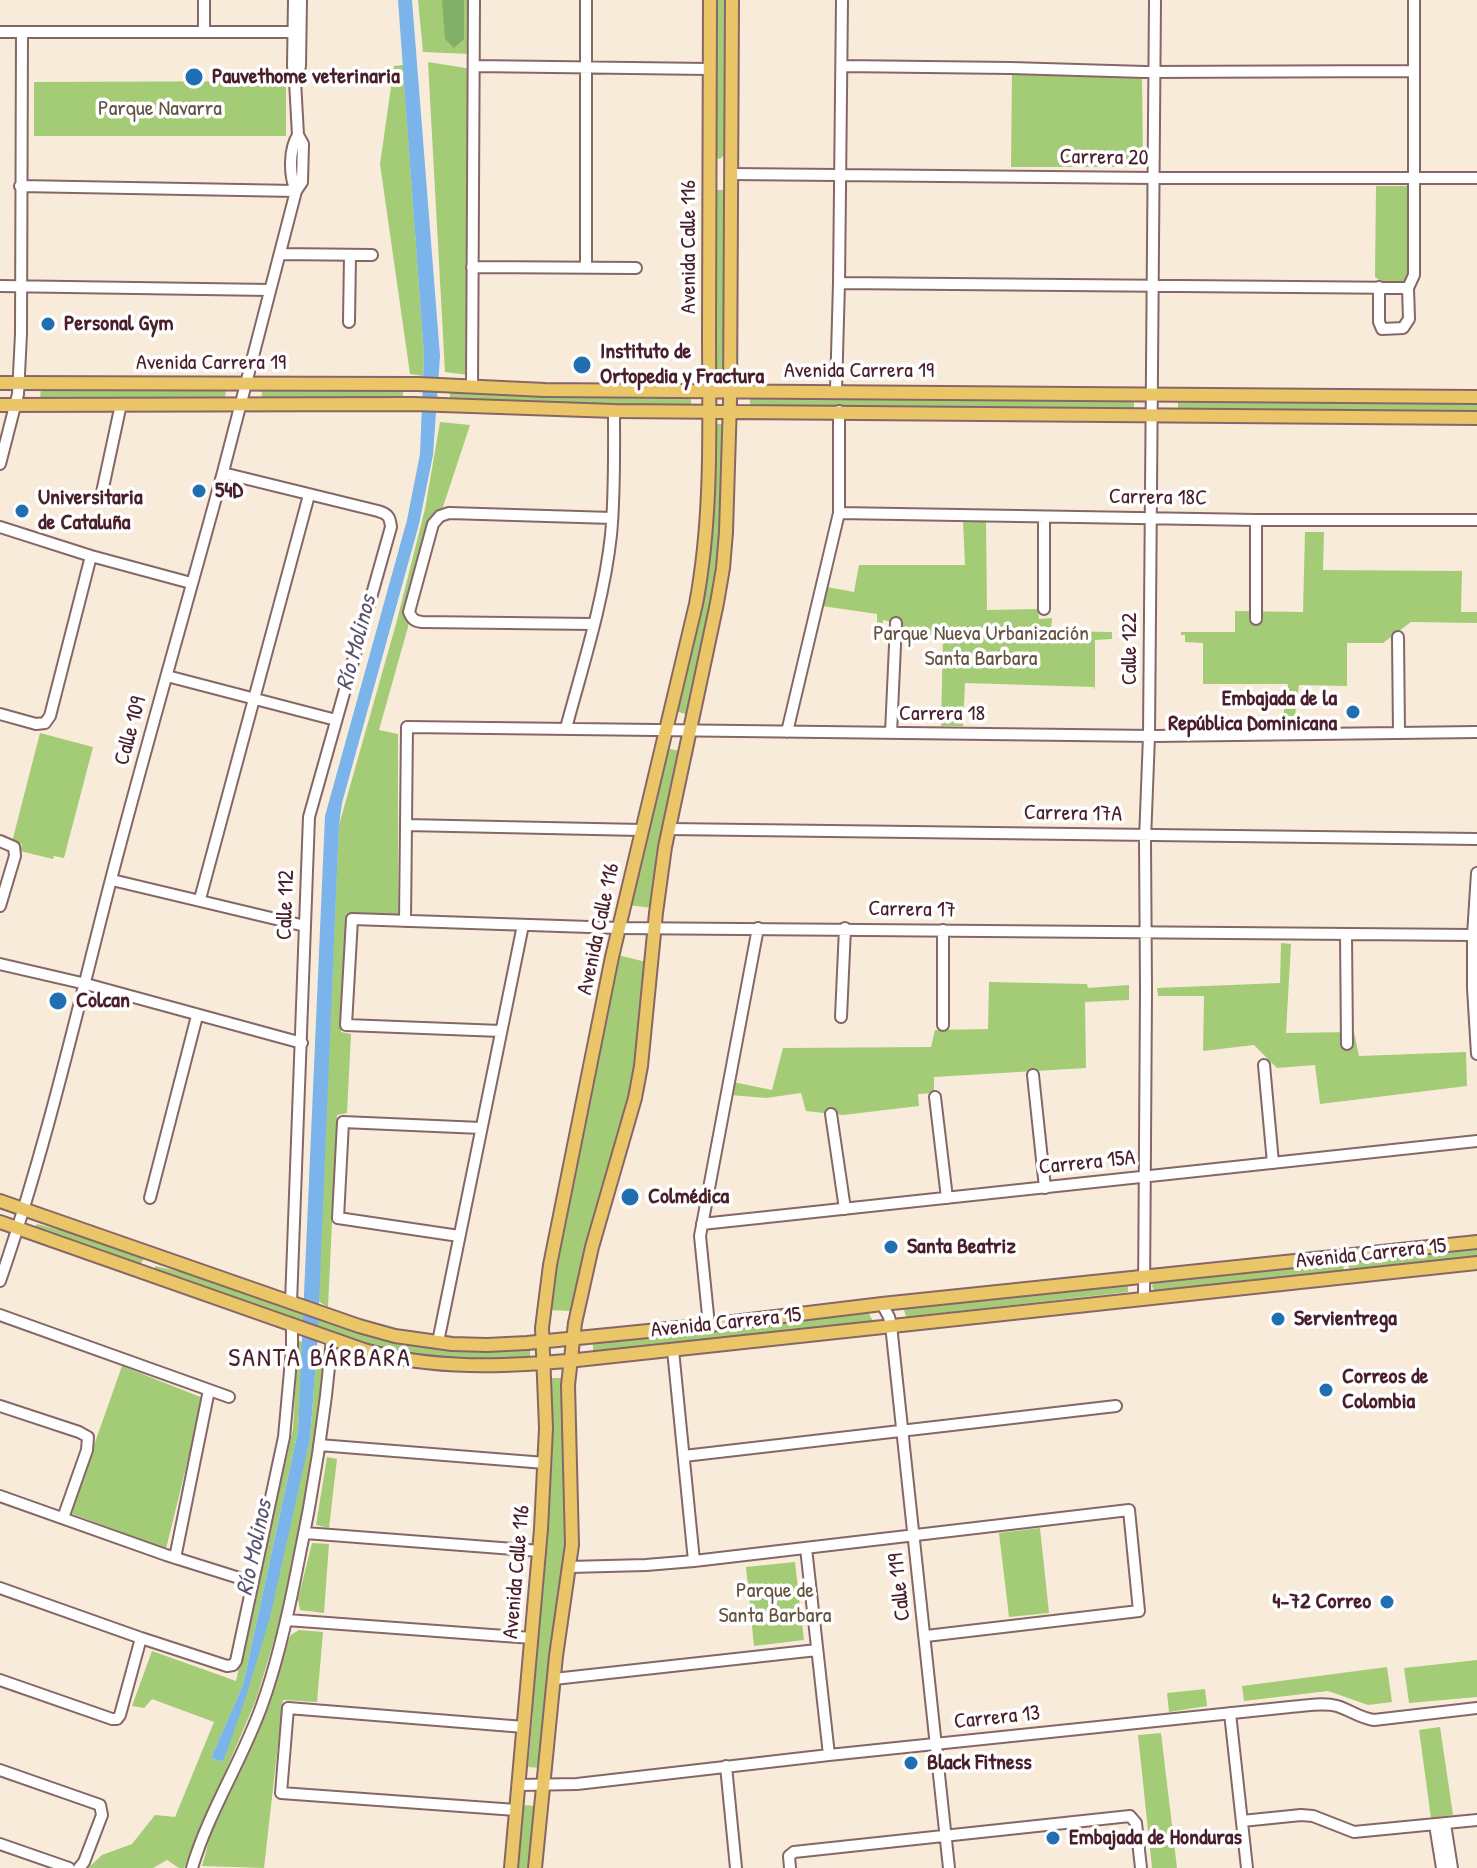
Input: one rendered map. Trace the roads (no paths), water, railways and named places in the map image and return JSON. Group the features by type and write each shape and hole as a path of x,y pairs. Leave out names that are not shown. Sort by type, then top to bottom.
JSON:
{"main road":[{"name":"Avenida Calle 116","path":"511,1868 540,1551 546,1410 543,1322 555,1237 619,928 696,604 702,563 707,500 709,390 710,0"},
{"name":"Avenida Calle 116","path":"535,1868 569,1567 572,1520 568,1385 573,1338 592,1247 635,1098 668,829 723,568 730,411 732,0"},
{"path":"709,106 716,174 719,177 731,174"},
{"name":"Avenida Carrera 19","path":"0,383 418,384 545,390 1477,397"},
{"name":"Avenida Carrera 19","path":"0,405 445,405 614,411 1477,418"},
{"name":"Avenida Carrera 15","path":"0,1201 328,1316 395,1336 487,1345 709,1325 1477,1242"},
{"name":"Avenida Carrera 15","path":"0,1222 380,1355 427,1363 473,1366 544,1363 673,1350 1477,1263"},
{"path":"187,1288 148,1270 146,1262 151,1259 177,1268 194,1269"}],"street":[{"path":"204,0 204,32"},
{"name":"Calle 109","path":"294,0 297,32"},
{"name":"Calle 109","path":"0,1281 24,1210 296,191 302,182 303,144 298,135 293,66 301,0"},
{"path":"472,387 474,0"},
{"path":"586,0 586,267"},
{"path":"836,391 842,0"},
{"name":"Calle 122","path":"1144,1298 1144,932 1149,736 1155,0"},
{"path":"1379,287 1379,322 1382,329 1403,328 1409,319 1408,288 1414,275 1414,0"},
{"path":"0,32 297,32"},
{"path":"0,464 16,404 21,334 22,32"},
{"path":"474,66 709,69"},
{"path":"842,66 1154,72 1414,71"},
{"name":"Carrera 20","path":"731,174 1477,178"},
{"path":"20,186 296,191"},
{"path":"280,254 372,255"},
{"path":"349,322 350,255"},
{"path":"472,267 636,268"},
{"path":"839,283 1408,288"},
{"path":"0,286 270,290"},
{"path":"101,497 121,404"},
{"path":"566,728 607,562 612,518 614,411"},
{"path":"787,732 839,513 839,411"},
{"path":"200,899 309,495 223,473"},
{"name":"Calle 112","path":"296,1305 309,817 389,538 391,519 386,513 309,495"},
{"path":"593,624 416,622 409,612 433,524 440,516 449,513 612,518"},
{"name":"Carrera 18C","path":"839,513 1256,520 1477,520"},
{"path":"1044,517 1044,609"},
{"path":"1256,520 1256,619"},
{"path":"0,527 191,583"},
{"path":"0,714 36,724 45,723 50,716 91,556"},
{"path":"891,733 896,623"},
{"path":"1398,637 1399,733"},
{"path":"167,676 336,720"},
{"name":"Carrera 18","path":"406,825 407,727 1149,736 1477,732"},
{"path":"405,921 406,825 641,830"},
{"name":"Carrera 17A","path":"668,829 1477,839"},
{"path":"0,841 14,847 15,856 0,906"},
{"path":"1477,873 1473,935 1477,1054"},
{"path":"112,880 305,926"},
{"name":"Carrera 17","path":"501,1031 346,1025 352,919 619,928 1473,935"},
{"path":"438,1342 523,925"},
{"path":"709,1325 699,1246 758,928"},
{"path":"841,1017 845,928"},
{"path":"943,930 943,1025"},
{"path":"1346,934 1347,1044"},
{"path":"0,964 86,984 302,1043"},
{"path":"150,1198 197,1016"},
{"path":"1264,1065 1273,1163"},
{"path":"1033,1075 1045,1188"},
{"path":"935,1097 947,1198"},
{"path":"831,1114 845,1209"},
{"path":"459,1236 338,1218 343,1122 481,1128"},
{"name":"Carrera 15A","path":"702,1224 1477,1141"},
{"name":"Calle 119","path":"882,1304 891,1325 949,1868"},
{"path":"0,1315 229,1397"},
{"path":"0,1588 141,1638 227,1666 233,1665 284,1437 296,1327"},
{"path":"192,1868 201,1837 262,1705 287,1620 319,1445 329,1338"},
{"path":"673,1350 694,1561"},
{"path":"175,1558 209,1390"},
{"path":"0,1406 88,1437 87,1450 63,1518"},
{"path":"684,1456 1116,1406"},
{"path":"319,1445 545,1463"},
{"path":"0,1496 252,1582"},
{"path":"569,1567 694,1561 1129,1510 1139,1611 926,1636"},
{"path":"305,1533 540,1551"},
{"path":"806,1548 829,1755"},
{"path":"287,1620 532,1638"},
{"path":"0,1680 117,1719 141,1638"},
{"path":"554,1679 817,1650"},
{"name":"Carrera 13","path":"518,1785 585,1783 1330,1704 1374,1720 1477,1708"},
{"path":"516,1810 281,1793 288,1708 524,1727"},
{"path":"1230,1713 1247,1868"},
{"path":"726,1766 736,1868"},
{"path":"0,1770 98,1804 102,1815 80,1867"},
{"path":"790,1862 794,1852 1130,1816 1136,1823 1141,1868"},
{"path":"1242,1821 1313,1816 1354,1832 1477,1820"},
{"path":"1440,1825 1442,1868"},
{"path":"1440,1825 1452,1868"},
{"path":"0,1844 69,1868"}],"water":[{"path":"398,0 412,0 440,356 433,455 419,524 342,803 317,1349 310,1438 270,1617 223,1762 211,1758 243,1685 298,1431 325,816 407,520 420,454 424,356"}],"place":[{"name":"Pauvethome veterinaria","path":"194,77"},
{"name":"Personal Gym","path":"48,324"},
{"name":"Instituto de Ortopedia y Fractura","path":"582,365"},
{"name":"54D","path":"199,491"},
{"name":"Universitaria de Cataluña","path":"22,511"},
{"name":"Embajada de la República Dominicana","path":"1353,712"},
{"name":"Colcan","path":"58,1001"},
{"name":"Colmédica","path":"630,1197"},
{"name":"Santa Beatriz","path":"891,1247"},
{"name":"Servientrega","path":"1278,1319"},
{"name":"Correos de Colombia","path":"1326,1390"},
{"name":"4-72 Correo","path":"1387,1602"},
{"name":"Black Fitness","path":"911,1763"},
{"name":"Embajada de Honduras","path":"1053,1838"}],"district":[{"name":"SANTA BÁRBARA","path":"320,1359"}],"park label":[{"name":"Parque Navarra","path":"160,109"},
{"name":"Parque Nueva Urbanización Santa Barbara","path":"981,646"},
{"name":"Parque de Santa Barbara","path":"775,1604"}],"water label":[{"name":"Río Molinos","path":"357,643"},
{"name":"Río Molinos","path":"255,1548"}]}
